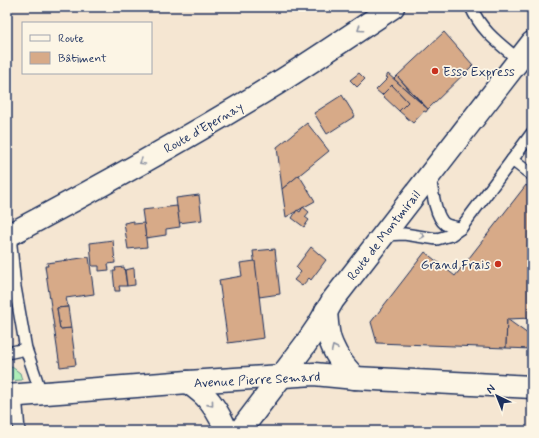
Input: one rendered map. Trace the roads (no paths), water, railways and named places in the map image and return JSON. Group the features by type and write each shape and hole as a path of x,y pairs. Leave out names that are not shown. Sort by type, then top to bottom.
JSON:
{"main road":[{"name":"Route d'Epernay","path":"8,236 211,123 332,48 393,7"},
{"name":"Route de Montmirail","path":"240,431 310,339 333,300 526,52"},
{"path":"326,311 331,344 338,358 355,378"},
{"name":"Avenue Pierre Semard","path":"12,396 314,374 355,378 532,388"},
{"path":"188,382 205,396 213,406 220,416 227,431"}],"lane":[{"path":"471,7 476,18 494,40 526,52"},
{"path":"383,235 404,234 437,239 451,235 461,228 532,134"},
{"path":"512,160 532,175"},
{"path":"430,175 433,198 438,213 444,223 449,226 461,228"},
{"path":"8,236 11,289 26,349 41,393"},
{"path":"7,353 26,349"},
{"path":"12,396 19,431"}],"place":[{"name":"Esso Express","path":"435,71"},
{"name":"Grand Frais","path":"498,264"}]}
